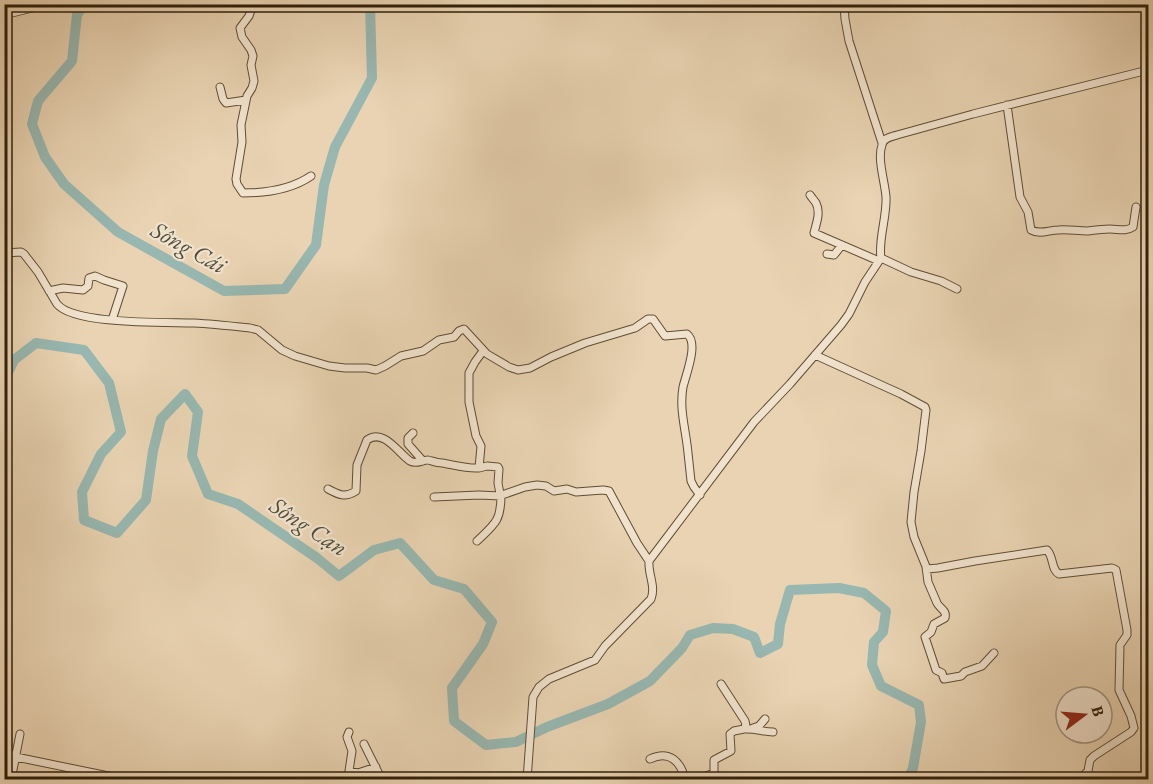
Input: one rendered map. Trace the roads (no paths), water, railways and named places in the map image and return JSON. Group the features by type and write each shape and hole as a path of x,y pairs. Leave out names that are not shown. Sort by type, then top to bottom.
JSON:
{"street":[{"path":"16,4 19,12"},
{"path":"4,15 48,4"},
{"path":"253,4 249,16 240,28 242,37 253,56 251,65 253,84 246,100 241,125 242,142 236,174 237,184 245,193 267,191 297,184 311,176"},
{"path":"649,561 754,422 842,325 865,282 880,260 879,249 885,210 882,143 849,41 844,19 844,4"},
{"path":"882,143 885,139 897,135 1006,105 1149,70"},
{"path":"220,87 226,103 246,100"},
{"path":"1006,105 1020,197 1028,212 1033,232 1110,229 1123,231 1133,227 1136,207"},
{"path":"810,195 816,204 818,213 814,233 911,272 941,281 957,290"},
{"path":"827,254 834,255 842,245"},
{"path":"4,253 23,253 38,272 60,309 69,313 112,320 250,328 258,330 282,350 295,356 345,368 378,370 396,358 423,351 439,340 454,337 464,329 483,351 518,370 530,368 585,343 635,328 651,319 656,320 665,336 687,334 692,340 691,358 683,387 682,413 691,481 700,495"},
{"path":"49,291 63,288 83,290 88,286 89,278 95,276 123,286 112,320"},
{"path":"479,468 481,446 476,436 469,402 468,383 469,373 483,351"},
{"path":"815,355 925,407 911,522 914,537 923,556 928,582 937,603 946,614 945,618 934,624 931,632 925,637 936,670 942,673 944,679 961,676 965,672 982,666 994,653"},
{"path":"412,433 408,438 408,444 423,461"},
{"path":"328,489 344,496 356,491 357,465 367,440 371,437 379,437 390,442 412,463 427,460 469,469 498,467 501,510 492,527 477,541"},
{"path":"434,497 501,496 537,485 554,490 567,489 576,492 609,491 649,561 649,574 654,592 651,599 605,646 595,660 549,679 539,687 533,697 526,780"},
{"path":"926,567 932,569 1047,550 1055,571 1059,574 1112,568 1116,570 1127,630 1127,636 1120,645 1119,690 1134,728 1094,756 1090,760 1088,771 1079,780"},
{"path":"721,684 748,729"},
{"path":"696,780 715,776 714,760 731,751 730,734 759,726 765,720"},
{"path":"748,729 773,732"},
{"path":"349,732 347,737 352,751 349,771 358,772 376,767"},
{"path":"11,780 20,734"},
{"path":"364,744 382,780"},
{"path":"4,752 16,757 128,780"},
{"path":"650,759 664,755 670,756 682,769 685,780"}],"waterway":[{"name":"Sông Cái","path":"84,4 77,15 72,61 38,101 32,124 45,157 64,184 118,232 224,291 285,289 316,245 324,185 335,147 372,78 370,4"},
{"name":"Sông Cạn","path":"4,381 14,360 36,343 84,350 109,383 121,432 101,454 82,492 84,520 117,533 146,500 153,451 161,419 185,394 198,412 192,456 208,494 238,504 317,558 339,576 374,550 400,543 434,580 464,589 492,622 483,644 452,688 454,721 486,745 516,742 547,727 608,704 650,681 682,648 690,635 713,628 733,629 754,637 760,653 778,644 780,624 790,590 839,588 864,593 886,611 883,632 874,642 872,665 881,686 919,705 921,722 913,768 908,780"}]}
